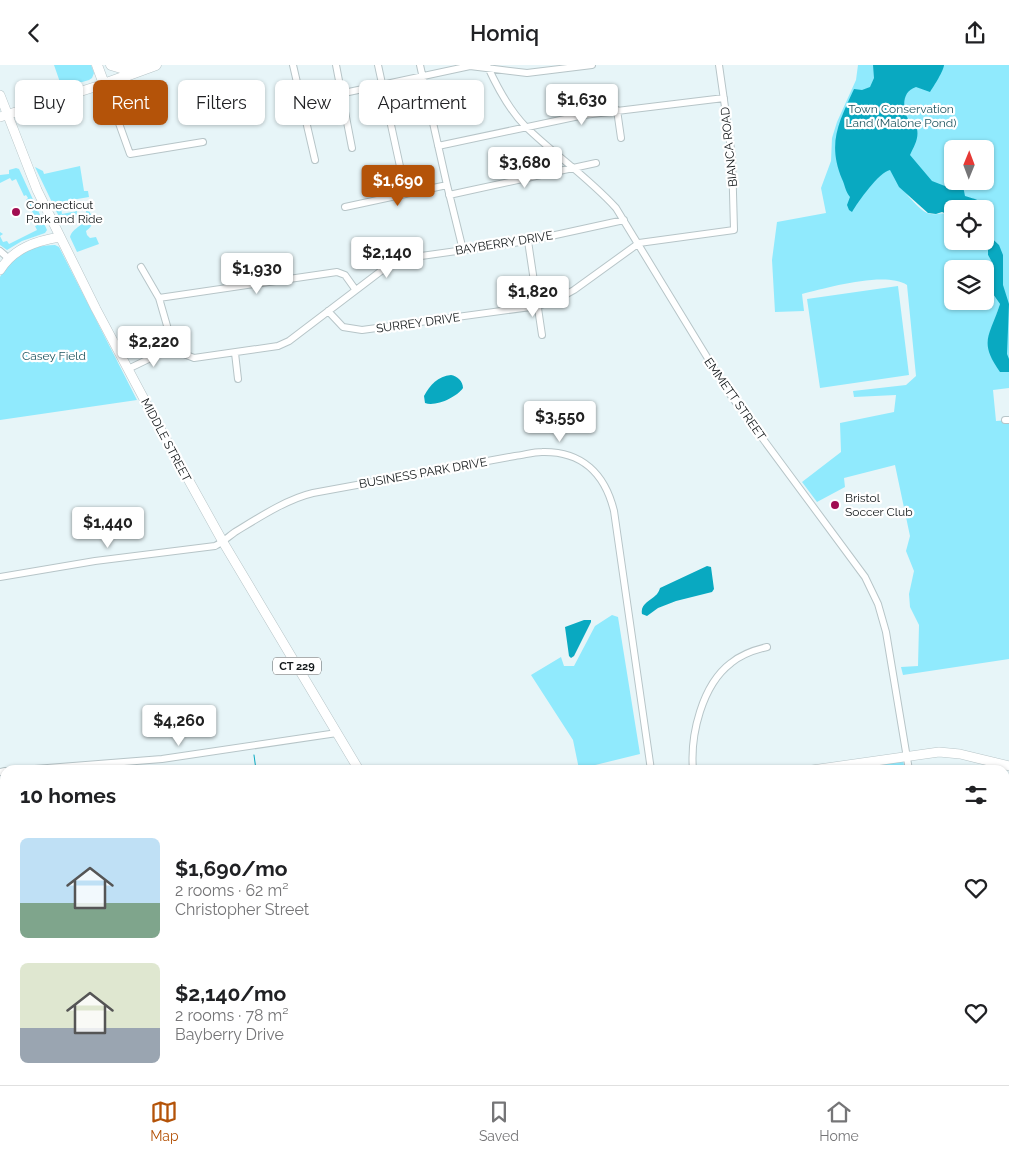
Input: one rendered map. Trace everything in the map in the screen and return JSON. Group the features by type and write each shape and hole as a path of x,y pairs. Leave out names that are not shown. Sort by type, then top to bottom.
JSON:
{"highway":[{"path":"97,65 103,80"},
{"path":"111,65 128,68 154,65"},
{"path":"115,80 154,65"}],"main road":[{"path":"4,116 93,88"},
{"name":"MIDDLE STREET","path":"0,95 4,116 60,237 182,471 356,765"},
{"path":"0,269 8,258 27,245 60,237"},
{"path":"846,765 949,752 1005,765"}],"street":[{"path":"293,65 297,80"},
{"path":"336,65 339,80"},
{"path":"378,65 381,80"},
{"path":"420,65 446,185 463,250"},
{"path":"400,80 470,66 488,66 510,72 528,73 592,65"},
{"name":"BIANCA ROAD","path":"719,65 732,156 734,230"},
{"name":"EMMETT STREET","path":"488,66 511,108 526,127 607,198 624,220 729,393 865,577 878,604 886,632 908,765"},
{"path":"438,146 584,115 724,98"},
{"path":"617,110 621,138"},
{"path":"119,125 130,154 204,142"},
{"path":"307,125 315,160"},
{"path":"347,125 352,148"},
{"path":"391,125 406,195"},
{"path":"449,195 596,163"},
{"path":"345,207 446,185"},
{"name":"BAYBERRY DRIVE","path":"174,350 194,358 278,346 289,341 356,289 395,262 407,258 528,241 624,220"},
{"name":"SURREY DRIVE","path":"328,311 343,327 362,330 538,306 556,300 574,290 639,243 734,230"},
{"path":"528,241 542,335"},
{"path":"0,251 8,258"},
{"path":"128,369 161,353 174,350 159,298 141,267"},
{"path":"159,298 337,273 345,275 356,289"},
{"path":"235,353 238,379"},
{"name":"BUSINESS PARK DRIVE","path":"223,542 232,534 307,494 543,452 566,455 580,460 593,469 604,483 610,495 614,511 650,765"},
{"path":"0,577 95,561 215,546 223,542"},
{"path":"693,765 693,741 701,708 710,689 730,663 750,651 767,647"},
{"path":"86,765 162,759 337,733"}],"green space":[{"path":"54,65 91,65 94,73 92,78 83,82 83,80 59,80"},
{"name":"Town Conservation Land (Malone Pond)","path":"858,65 1009,65 1009,388 993,390 996,421 1009,420 1009,659 903,675 901,667 918,666 919,625 910,607 909,594 914,571 906,551 910,536 895,465 844,478 845,487 817,502 802,482 841,452 840,423 894,412 896,395 854,397 853,391 906,385 916,376 907,285 897,281 871,280 840,285 802,294 804,311 775,312 772,260 777,222 826,213 821,188 831,161 832,138 856,80"},
{"path":"80,166 84,191 88,191 89,197 60,202 62,214 77,211 76,217 72,221 62,223 35,167 43,171 44,174"},
{"path":"16,168 19,169 47,230 45,233 22,241 7,250 0,245 0,236 3,242 7,241 9,244 37,230 35,226 39,224 26,200 28,198 26,195 24,196 16,179 12,181 10,178 0,183 0,175 9,174 9,170"},
{"path":"86,210 90,213 93,221 86,231 87,235 90,238 96,237 99,244 77,252 70,237 84,220"},
{"name":"Casey Field","path":"55,245 59,247 137,400 0,420 0,277 10,263 23,253 38,247"},
{"path":"898,286 909,375 820,388 807,299"},
{"path":"612,615 618,617 640,754 595,765 578,765 573,740 531,675 561,657 564,666 574,666 595,626"},
{"path":"903,760 904,765 872,765"}],"shaded area":[{"path":"873,65 944,65 930,92 916,87 906,95 904,103 905,112 908,119 917,129 916,142 910,155 932,181 944,186 944,190 964,190 965,196 978,200 944,200 944,213 928,213 899,187 890,170 880,176 852,212 849,210 847,205 850,197 838,166 835,143 840,122 854,89 862,90 870,87 874,78"},
{"path":"994,240 999,245 1003,255 1003,285 1009,304 1007,354 1009,372 1000,372 989,353 988,338 1000,304 994,295 994,260 991,260 988,250 994,250"},
{"path":"451,375 461,381 463,388 451,398 435,404 425,403 424,396 429,388 438,379"},
{"path":"707,566 711,567 714,589 712,592 676,601 658,608 647,616 642,614 644,605 656,595 660,588"},
{"path":"584,620 591,620 591,622 574,656 571,658 569,656 565,627"}],"waterway":[{"path":"254,755 255,765"}],"place":[{"name":"Connecticut Park and Ride","path":"16,212"},
{"name":"Bristol Soccer Club","path":"835,505"}]}
